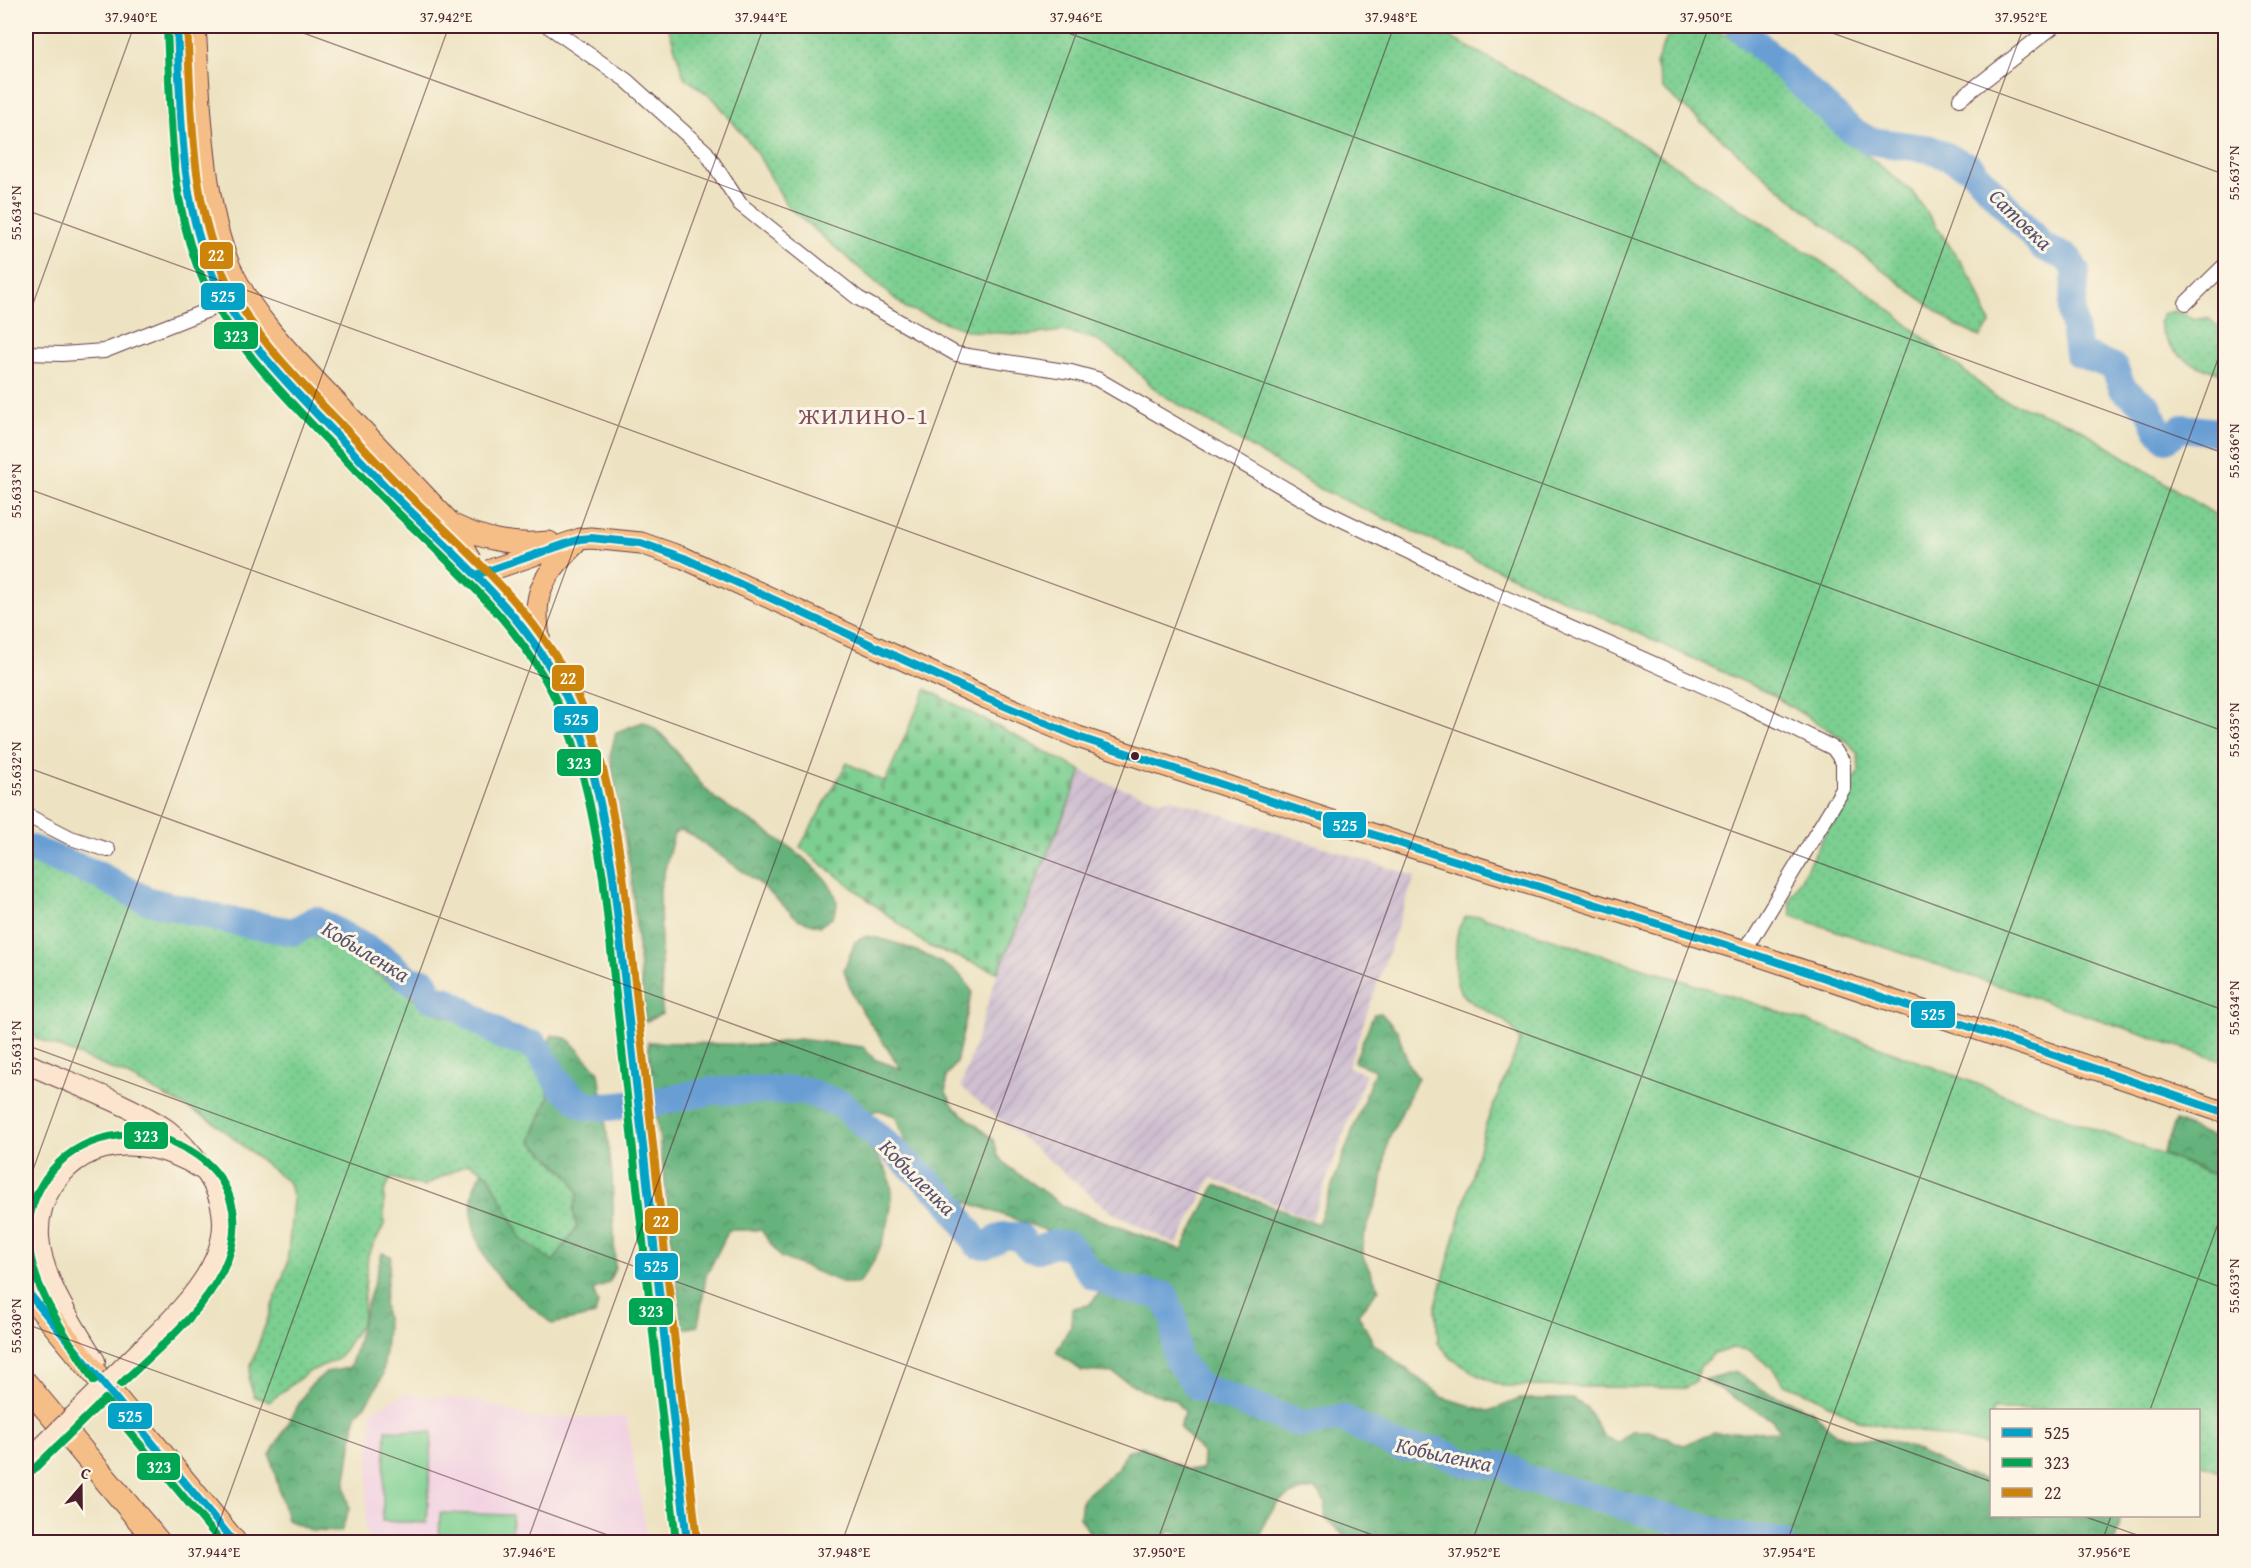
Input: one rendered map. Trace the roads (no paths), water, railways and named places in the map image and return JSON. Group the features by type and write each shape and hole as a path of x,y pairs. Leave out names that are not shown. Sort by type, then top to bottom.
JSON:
{"highway":[{"path":"26,1290 234,1542"},
{"path":"26,1384 158,1542"}],"main road":[{"path":"177,26 189,178 199,230 212,274 226,303 267,362 413,513 479,574 542,653 570,705 586,746 602,805 613,876 687,1542"},
{"path":"195,26 207,164 218,229 230,267 248,297 288,351 451,524 479,574"},
{"path":"451,524 476,536 506,543 532,544 580,540 641,543 684,558 986,698 1078,736 1159,765 1745,951 2226,1113"},
{"path":"479,574 580,540"},
{"path":"542,653 536,622 537,598 553,566 580,540"},
{"path":"26,1064 145,1117 168,1130 207,1172 219,1191 223,1217 222,1243 200,1288 163,1328 26,1463"},
{"path":"117,1400 68,1315 48,1274 39,1235 43,1205 49,1191 68,1167 93,1151 108,1147 141,1145 164,1149 186,1158 207,1172"}],"street":[{"path":"548,26 626,80 706,152 740,204 858,298 946,348 974,358 1071,372 1097,379 1322,510 1492,592 1744,704 1833,748 1843,762 1843,789 1745,951"},
{"path":"1960,99 2054,26"},
{"path":"2186,303 2226,264"},
{"path":"26,353 62,354 104,351 226,303"},
{"path":"26,816 71,838 108,850"}],"waterway":[{"name":"Сатовка","path":"1738,26 1851,130 1870,141 1930,149 1970,167 2043,247 2069,259 2076,272 2072,314 2078,353 2114,367 2123,389 2149,408 2156,426 2166,439 2182,428 2226,433"},
{"name":"Кобыленка","path":"26,847 96,874 146,900 226,920 293,932 315,920 382,957 411,981 425,982 429,997 448,1001 506,1038 535,1045 560,1086 585,1106 609,1107 656,1102 711,1091 802,1090 843,1105 948,1200 977,1244 987,1245 1003,1236 1019,1236 1029,1248 1038,1249 1054,1243 1069,1245 1092,1275 1124,1289 1165,1296 1175,1323 1176,1357 1197,1386 1302,1424 1342,1418 1397,1447 1435,1450 1466,1463 1506,1466 1524,1478 1613,1503 1729,1535 1780,1542"}],"district":[{"name":"ЖИЛИНО-1","path":"864,416"}]}
